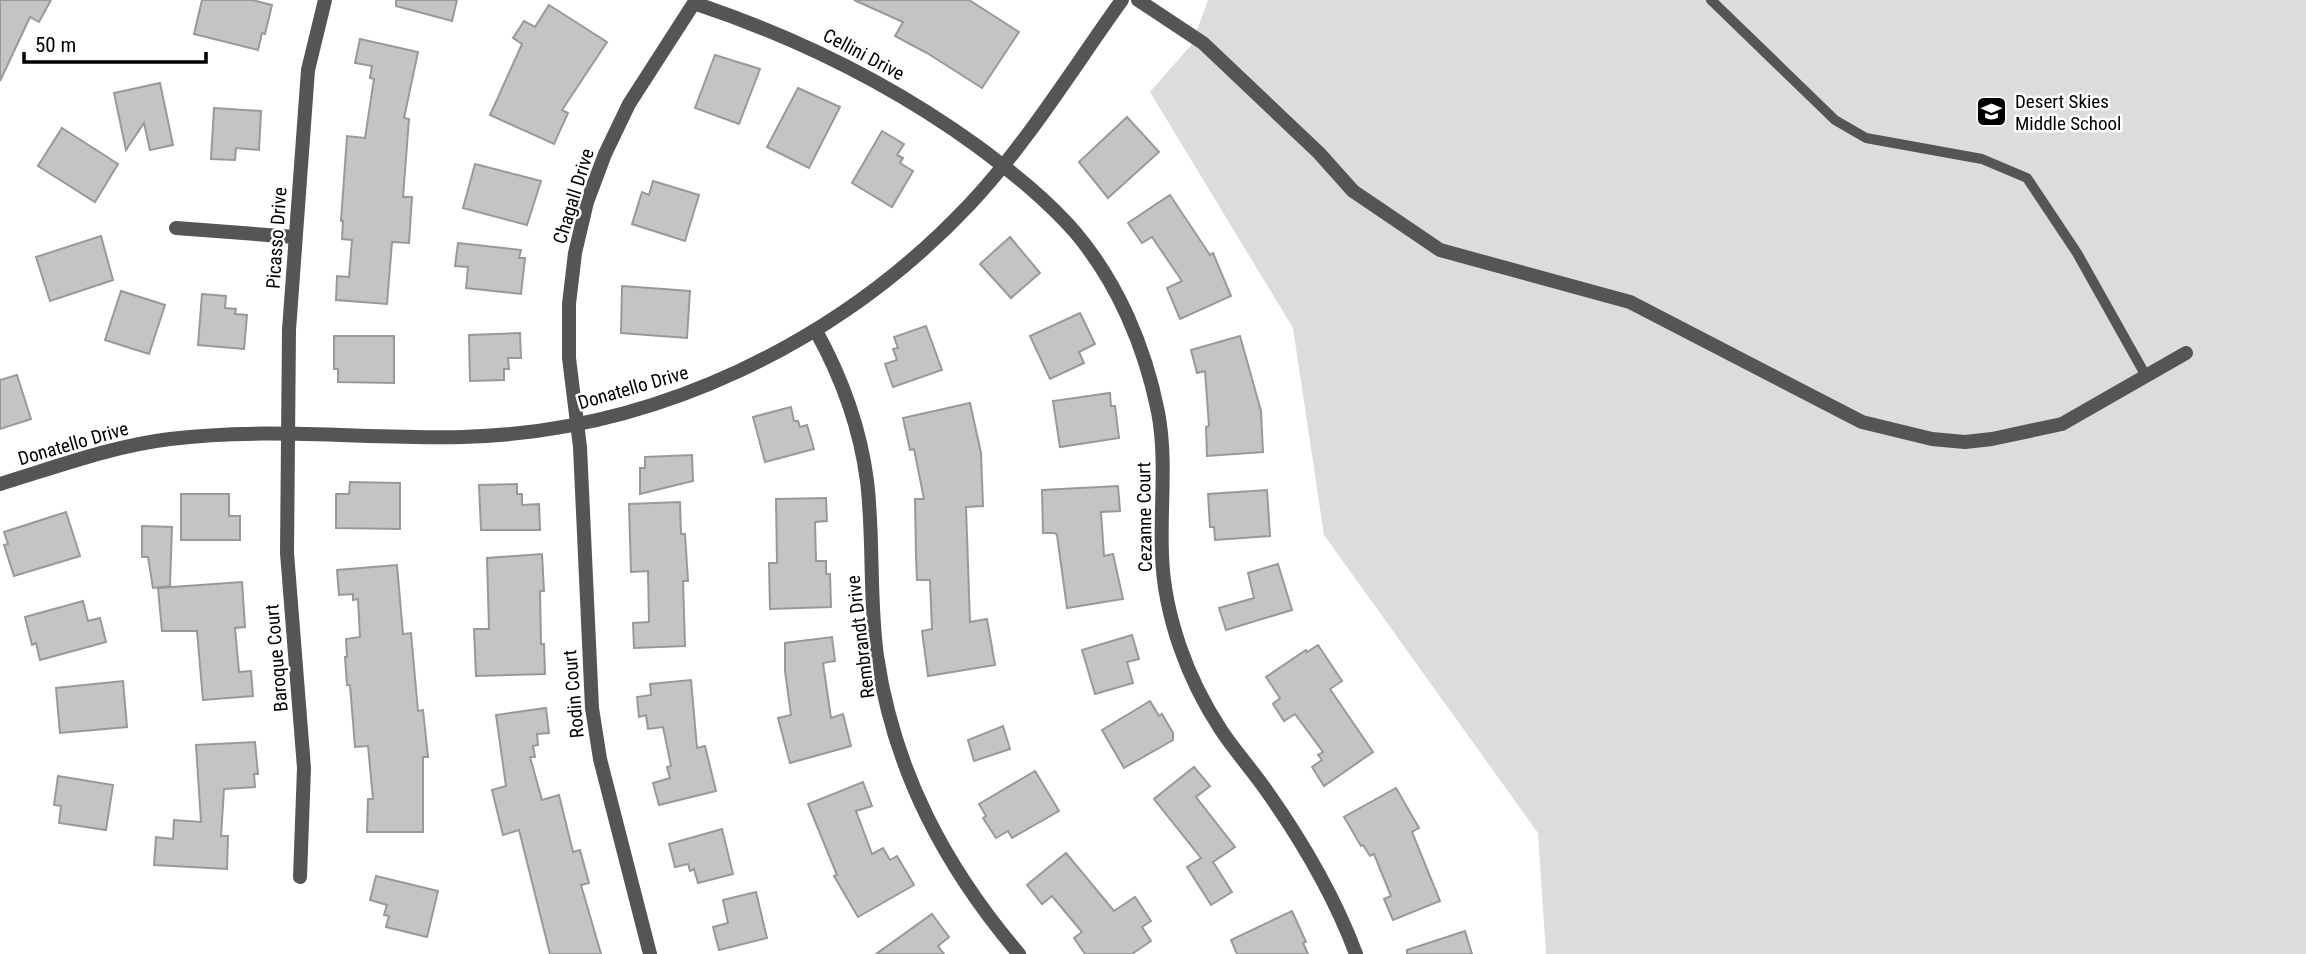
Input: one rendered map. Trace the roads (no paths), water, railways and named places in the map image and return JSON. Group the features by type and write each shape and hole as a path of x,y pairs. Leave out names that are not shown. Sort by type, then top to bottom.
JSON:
{"street":[{"name":"Picasso Drive","path":"288,435 289,330 294,237 308,70 325,0"},
{"name":"Donatello Drive","path":"0,484 110,450 168,439 225,434 464,437 533,431 639,409 703,387 763,360 816,331 871,294 925,249 971,203 1003,165 1122,0"},
{"path":"1138,0 1203,43 1319,153 1353,191 1440,250 1630,302 1862,422 1932,439 1965,442 1992,439 2062,424 2186,353"},
{"name":"Cellini Drive","path":"694,3 814,49 880,83 942,121 1003,165"},
{"name":"Chagall Drive","path":"577,424 569,358 569,304 575,253 587,202 605,154 629,104 694,3"},
{"name":"Cezanne Court","path":"1003,165 1043,199 1075,233 1104,273 1129,318 1146,364 1158,414 1163,466 1162,557 1168,605 1180,646 1198,690 1222,732 1265,788 1301,842 1331,895 1356,954"},
{"path":"176,228 294,237"},
{"name":"Rembrandt Drive","path":"816,331 845,391 860,437 867,482 877,656 889,715 907,772 929,823 956,871 986,915 1019,954"},
{"name":"Rodin Court","path":"577,424 592,708 600,760 650,954"},
{"name":"Baroque Court","path":"288,435 287,553 304,768 300,877"}],"lane":[{"path":"1711,0 1835,120 1866,138 1982,159 2027,178 2077,253 2146,376"}],"place":[{"name":"Desert Skies Middle School","path":"1992,112"}]}
